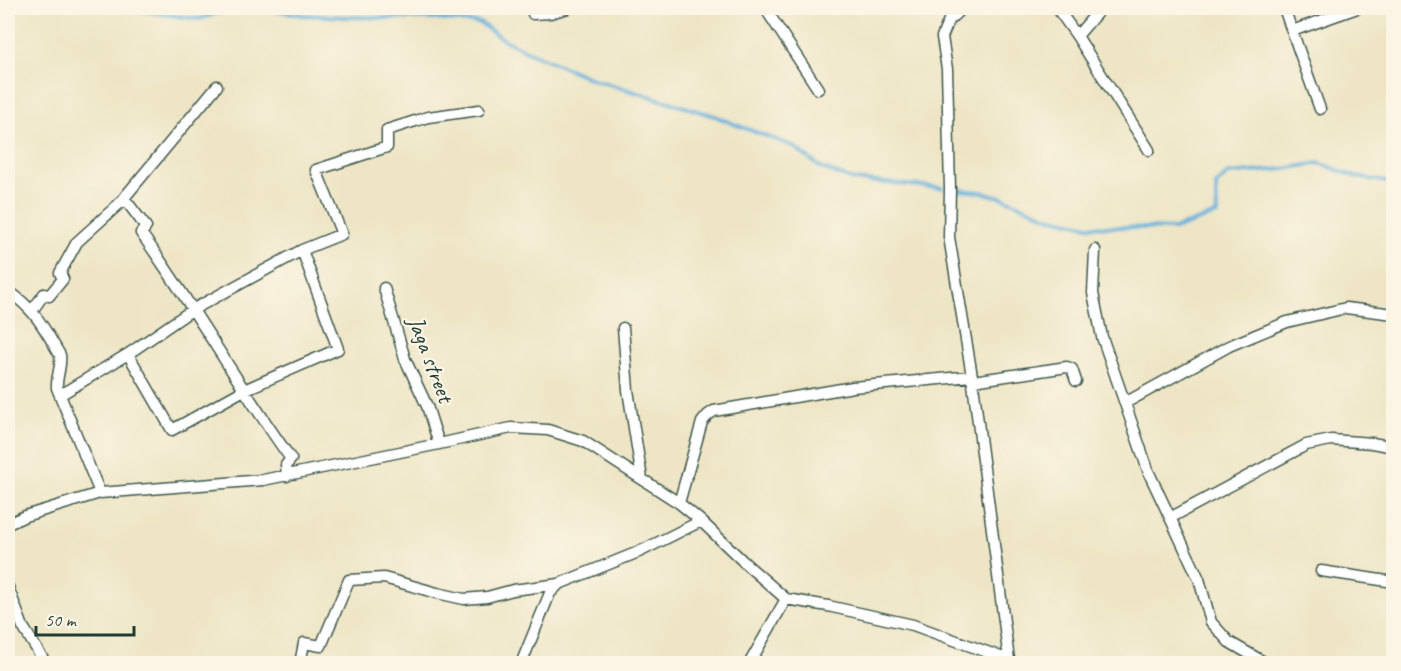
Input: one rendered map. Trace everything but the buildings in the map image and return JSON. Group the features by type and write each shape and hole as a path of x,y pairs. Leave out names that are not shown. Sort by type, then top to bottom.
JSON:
{"street":[{"path":"532,8 533,14 550,13 568,8"},
{"path":"765,8 818,89"},
{"path":"8,524 25,516 100,493 263,480 511,428 548,430 583,441 679,503 786,600 828,606 913,626 1012,662 972,378 949,237 947,69 942,37 949,20 962,8"},
{"path":"1057,8 1149,150"},
{"path":"1077,36 1101,8"},
{"path":"1284,8 1320,109"},
{"path":"1292,31 1357,8"},
{"path":"32,311 44,294 49,296 63,279 60,273 77,242 124,198 217,86"},
{"path":"60,395 128,354 192,310 302,250 342,234 316,170 387,147 387,130 428,117 479,110"},
{"path":"124,198 146,226 141,233 168,270 291,459 286,465 287,476"},
{"path":"128,354 172,430 244,390 338,349 302,250"},
{"path":"1095,250 1093,293 1102,337 1149,473 1198,579 1210,622 1229,642 1267,663"},
{"name":"Jaga street","path":"384,288 405,359 427,406 438,444"},
{"path":"8,291 22,300 37,316 60,355 57,388 100,493"},
{"path":"1125,403 1229,346 1287,322 1346,308 1394,314"},
{"path":"623,328 628,390 642,479"},
{"path":"679,503 702,422 714,411 853,387 1067,368 1072,369 1076,381"},
{"path":"1170,518 1306,445 1331,440 1394,447"},
{"path":"300,663 304,643 321,646 349,580 384,578 464,599 487,597 513,590 559,584 641,551 701,521"},
{"path":"1321,571 1394,582"},
{"path":"521,663 550,593 559,584"},
{"path":"8,587 23,627 46,663"},
{"path":"749,663 786,600"}],"waterway":[{"path":"121,8 199,19 232,8"},
{"path":"257,8 304,15 438,19 480,23 504,40 592,79 715,116 793,146 821,168 854,180 942,188"},
{"path":"959,190 981,192 1004,198 1048,217 1088,226 1174,229 1217,214 1216,185 1228,174 1320,163 1356,177 1394,183"}]}
